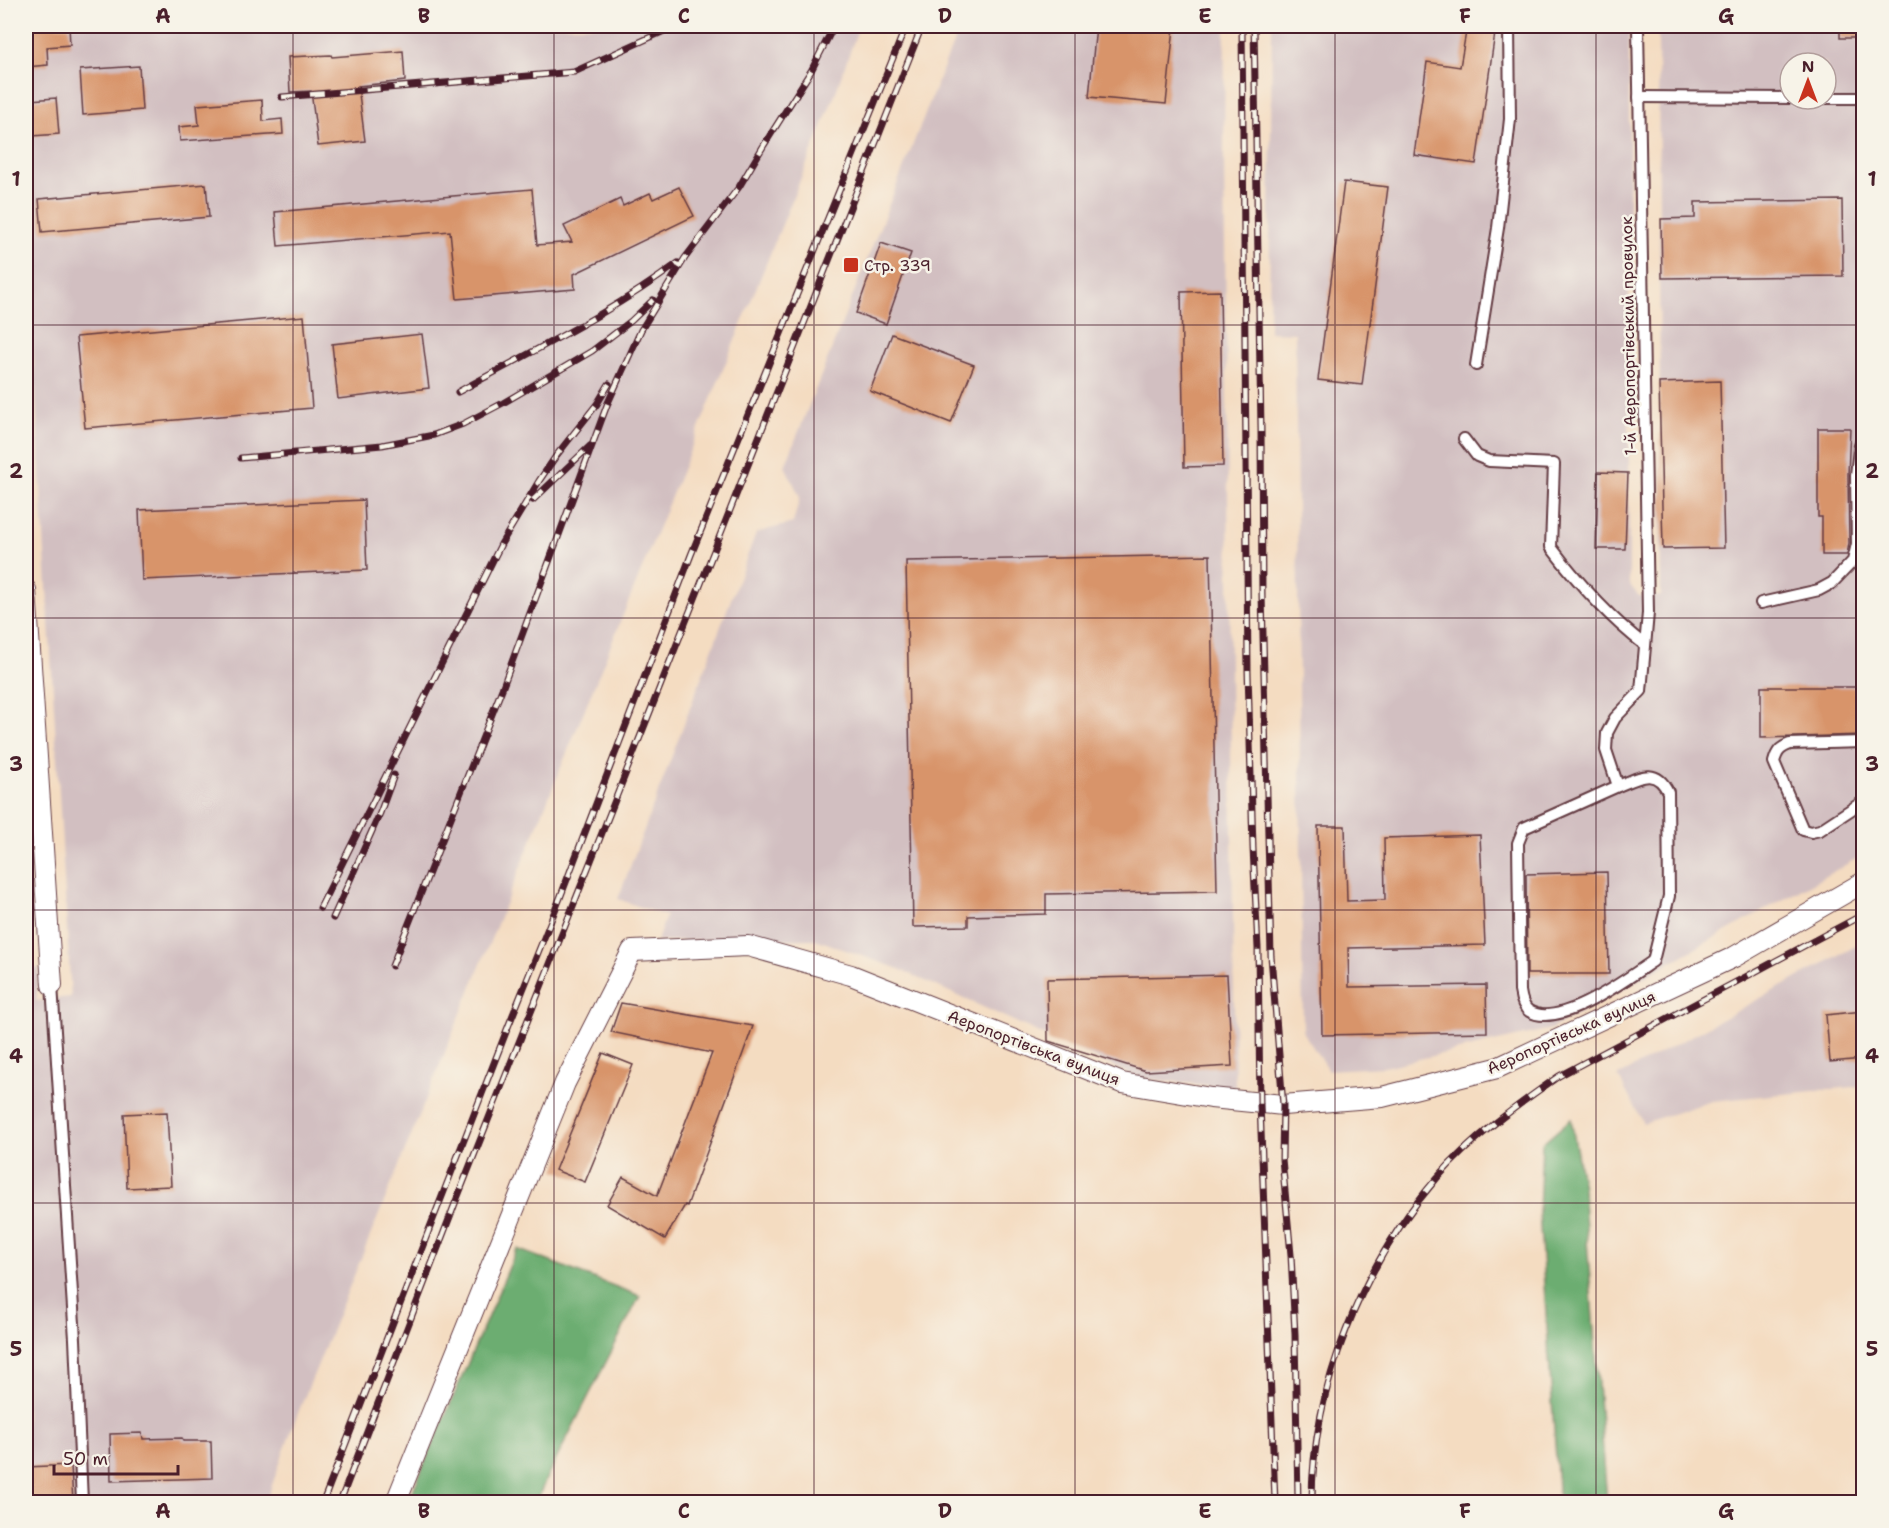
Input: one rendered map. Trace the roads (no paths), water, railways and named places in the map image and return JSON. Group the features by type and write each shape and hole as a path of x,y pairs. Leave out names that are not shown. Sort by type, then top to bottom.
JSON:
{"street":[{"path":"26,590 35,882 52,985"},
{"name":"Аеропортівська вулиця","path":"396,1503 565,1083 632,951 748,946 851,975 1122,1083 1211,1098 1283,1106 1382,1098 1497,1068 1734,957 1863,882"}],"lane":[{"path":"1476,365 1498,228 1510,119 1509,26"},
{"name":"1-й Аеропортівський провулок","path":"1618,786 1606,750 1607,733 1615,718 1641,691 1648,613 1638,26"},
{"path":"1639,97 1778,98"},
{"path":"1838,98 1863,98"},
{"path":"1761,603 1819,590 1832,583 1847,570 1853,561 1857,544 1856,475 1863,433"},
{"path":"1464,439 1477,456 1489,461 1554,464 1551,547 1620,627 1645,645"},
{"path":"1863,742 1790,744 1776,753 1774,762 1803,830 1811,832 1820,830 1863,801"},
{"path":"1643,776 1651,776 1665,785 1668,792 1669,896 1653,961 1615,986 1575,1008 1546,1015 1536,1014 1527,1010 1520,991 1518,843 1520,835 1524,828 1618,786 1643,776"},
{"path":"52,985 75,1339 82,1503"}],"railway":[{"path":"282,97 574,72 675,26"},
{"path":"392,966 502,689 607,405 641,330 685,258 739,187 811,71 834,26"},
{"path":"323,1502 560,898 691,555 906,26"},
{"path":"340,1502 456,1201 922,26"},
{"path":"1242,26 1248,671 1258,948 1260,1104 1275,1502"},
{"path":"1254,26 1262,595 1271,956 1283,1105 1282,1159 1291,1255 1295,1334 1298,1502"},
{"path":"458,392 598,315 678,263"},
{"path":"241,458 382,445 434,435 463,424 592,351 631,321 653,300"},
{"path":"320,908 501,544 539,481 597,404 609,384"},
{"path":"533,500 590,446"},
{"path":"333,918 380,813 394,775"},
{"path":"1312,1502 1314,1459 1321,1415 1346,1330 1364,1288 1386,1249 1410,1212 1451,1163 1495,1123 1559,1076 1864,914"}],"place":[{"name":"Стр. 339","path":"851,265"}]}
